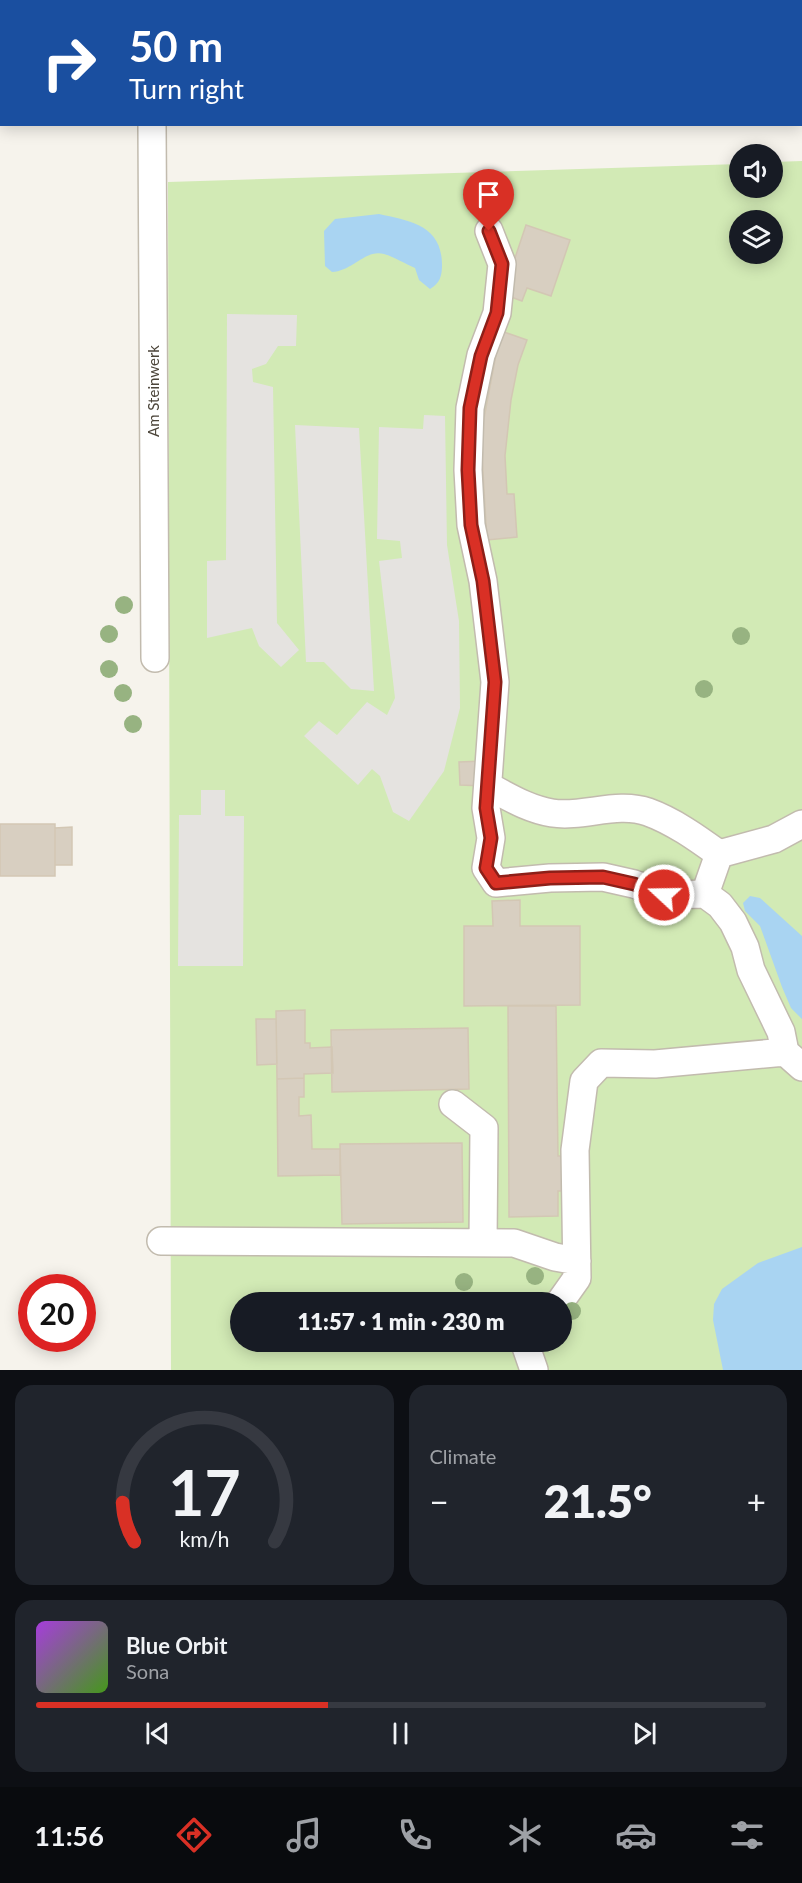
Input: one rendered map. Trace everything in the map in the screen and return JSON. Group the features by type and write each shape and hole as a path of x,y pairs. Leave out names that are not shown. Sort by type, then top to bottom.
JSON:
{"street":[{"name":"Am Steinwerk","path":"152,126 155,658"},
{"path":"489,231 502,264 497,313 481,356 470,408 468,470 471,525 483,581 495,682 486,808 491,838 486,868 496,883 550,878 603,877 634,884 664,895 705,894 720,905 733,922 745,947 751,970 793,1060 655,1065 601,1063 584,1081 575,1150 578,1278 568,1292"},
{"path":"488,786 524,806 552,813 628,808 647,812 692,835 718,854"},
{"path":"718,854 774,839 802,824"},
{"path":"705,894 718,854"},
{"path":"453,1104 484,1128 483,1243"},
{"path":"161,1241 514,1243 555,1257 577,1261"},
{"path":"528,1352 534,1370"}],"green space":[{"path":"802,161 802,1370 171,1370 168,182 729,164 729,198 783,198 783,162"}],"shaded area":[{"path":"227,314 297,315 296,346 278,346 266,364 252,369 253,382 273,387 277,623 299,650 281,667 259,646 252,628 207,638 207,561 226,560"},
{"path":"424,415 445,416 447,545 459,621 460,708 444,771 409,821 393,812 380,776 372,769 358,785 304,736 319,721 337,735 367,702 387,715 395,698 379,561 402,558 400,541 377,539 379,427 423,429"},
{"path":"295,425 359,428 374,691 351,689 324,662 306,662"},
{"path":"201,790 225,790 225,816 244,816 243,966 178,966 179,815 201,815"}],"water":[{"path":"379,214 402,219 422,227 437,241 441,252 442,269 440,279 433,287 430,289 419,280 415,268 384,254 377,253 365,257 339,271 332,272 325,266 324,231 335,219"},
{"path":"750,896 760,898 802,936 802,1019 791,1008 760,926 745,911 743,903"},
{"path":"802,1247 802,1370 723,1370 713,1320 714,1304 722,1289 758,1263"}],"building":[{"path":"526,225 570,240 551,296 527,288 522,301 503,294"},
{"path":"504,332 527,340 518,365 511,400 505,456 507,494 514,494 517,537 487,540 482,455 477,455 496,355"},
{"path":"483,761 483,786 460,785 459,762"},
{"path":"0,824 55,824 55,876 0,876"},
{"path":"72,827 72,865 55,865 55,828"},
{"path":"520,900 520,926 580,926 580,1005 464,1006 464,926 493,926 492,901"},
{"path":"508,1006 556,1006 558,1156 568,1156 569,1191 558,1191 558,1216 509,1217"},
{"path":"305,1010 305,1043 310,1043 310,1048 332,1047 333,1073 304,1074 304,1078 277,1079 276,1011"},
{"path":"256,1019 276,1019 277,1064 257,1065"},
{"path":"468,1028 469,1089 332,1092 331,1030"},
{"path":"304,1078 304,1097 299,1097 299,1116 311,1115 312,1149 340,1149 340,1175 278,1176 277,1079"},
{"path":"462,1143 463,1222 342,1224 340,1144"}],"route":[{"path":"489,231 502,264 497,313 481,356 470,408 468,470 471,525 483,581 495,682 486,808 491,838 486,868 496,883 550,878 603,877 634,884 664,895"}]}
